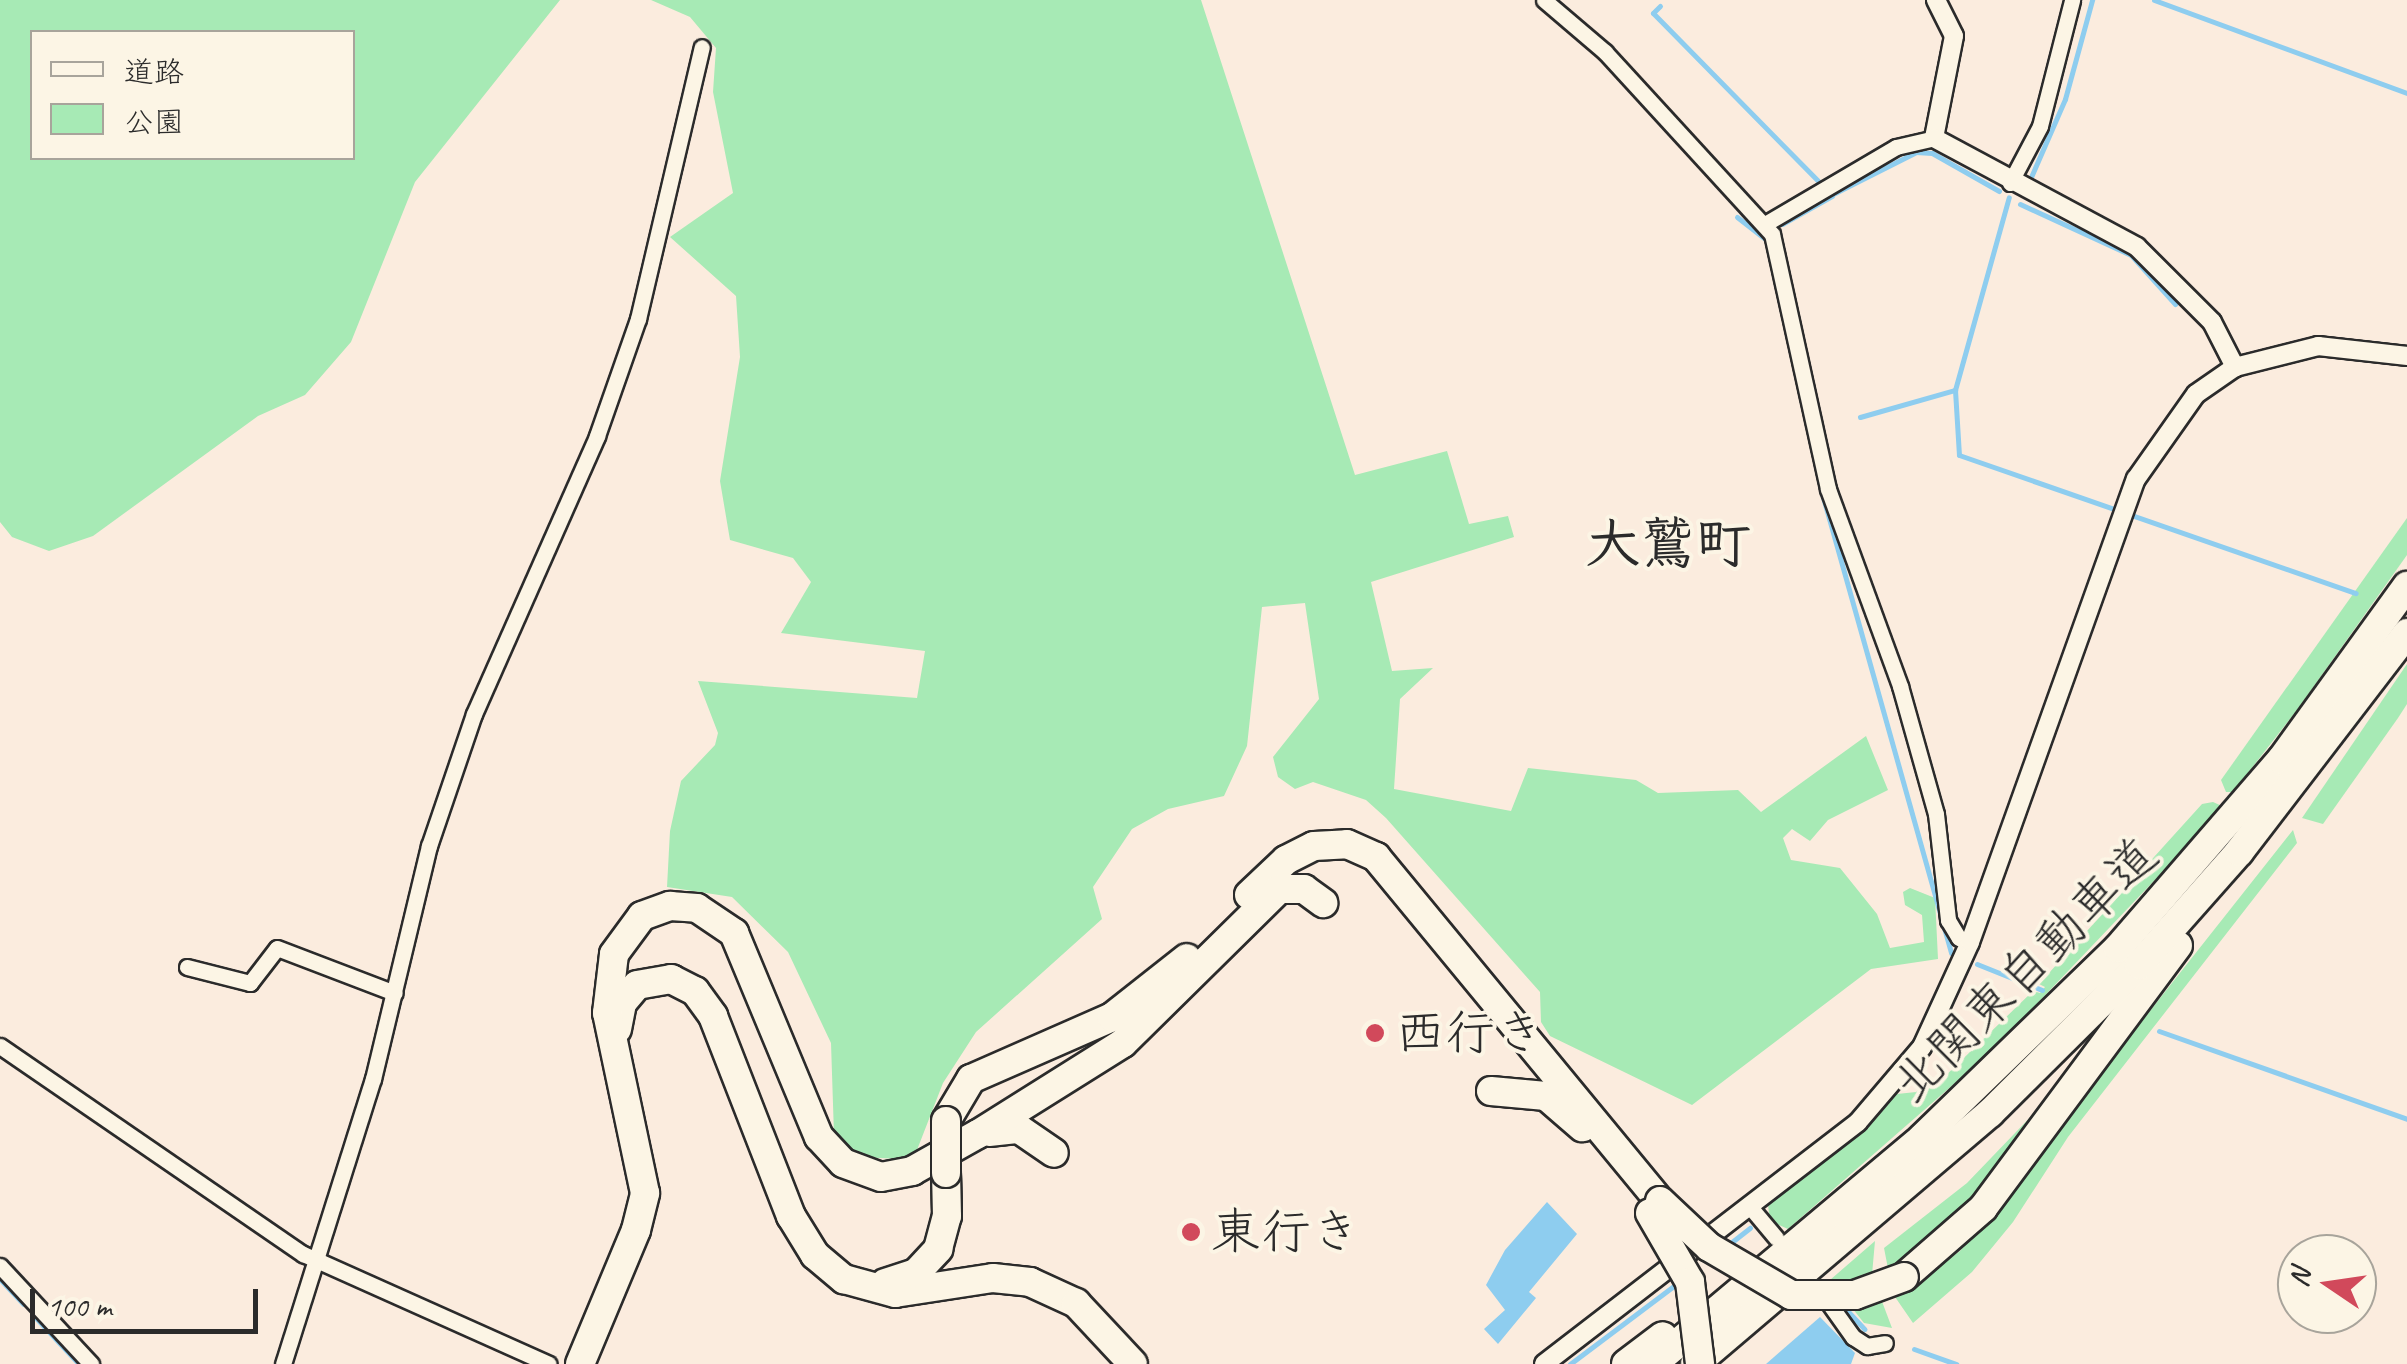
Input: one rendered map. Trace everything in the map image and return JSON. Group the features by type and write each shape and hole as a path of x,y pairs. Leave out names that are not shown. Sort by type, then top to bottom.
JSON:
{"highway":[{"name":"北関東自動車道","path":"1653,1364 1775,1252 1970,1094 2118,948 2280,760 2407,586"},
{"name":"北関東自動車道","path":"1698,1364 2030,1075 2178,922 2302,774 2407,633"},
{"path":"1491,1091 1530,1092 1561,1104 1655,1207 1710,1247 1791,1296 1856,1296 1904,1277 1983,1208 2302,774"},
{"path":"844,1278 884,1284 927,1263 944,1234 946,1121 960,1090 986,1069 1088,1030 1136,1001 1286,860 1314,846 1347,844 1390,870 1655,1207 1690,1282 1698,1364"},
{"path":"580,1364 645,1193 614,1060 607,990 620,939 655,909 697,908 724,923 743,948 819,1137 843,1163 867,1174 896,1175 978,1134 1124,1043 1278,889 1304,889 1323,904"},
{"path":"614,1060 618,1014 637,985 672,979 695,991 713,1016 791,1216 816,1255 844,1278 894,1293 993,1278 1030,1282 1076,1304 1133,1364"},
{"path":"978,1134 1019,1129 1054,1153"},
{"path":"1626,1364 1775,1252"},
{"path":"604,1306 598,1335 608,1364"}],"street":[{"path":"1544,0 1605,52 1765,224 1775,242 1828,488 1900,686 1936,814 1948,920 1959,938 1970,942"},
{"path":"1934,138 1954,36 1936,0"},
{"path":"2010,183 2040,126 2072,0"},
{"path":"283,1364 318,1262 394,993 430,846 474,714 597,436 638,319 702,47"},
{"path":"1765,224 1896,148 1934,138 2149,257 2212,322 2235,367"},
{"path":"1544,1364 1858,1122 1902,1075 1945,1007 2136,479 2196,394 2235,367 2318,346 2407,356"},
{"path":"187,967 250,984 277,948 394,993"},
{"path":"0,1046 318,1262 549,1364"},
{"path":"1750,1208 1775,1252"},
{"path":"0,1266 91,1364"},
{"path":"1819,1288 1867,1346"},
{"path":"1867,1346 1884,1343"},
{"path":"1863,1364 1867,1346"}],"green space":[{"path":"0,0 560,0 415,182 351,342 305,395 258,416 93,536 49,551 12,537 0,522"},
{"path":"651,0 1201,0 1355,475 1447,451 1469,524 1508,516 1514,537 1371,582 1392,671 1433,668 1400,699 1394,789 1511,811 1528,768 1636,780 1658,793 1738,790 1761,812 1866,736 1888,790 1828,820 1810,841 1792,829 1783,838 1791,860 1840,868 1877,914 1890,948 1924,942 1922,915 1905,905 1903,892 1910,888 1935,898 1938,959 1871,969 1692,1105 1550,1036 1541,1022 1540,992 1386,818 1366,800 1313,782 1295,789 1278,777 1273,757 1319,699 1305,603 1262,607 1247,746 1224,796 1168,809 1132,829 1093,887 1102,919 976,1032 943,1083 917,1150 901,1159 858,1157 834,1135 831,1043 788,952 732,897 667,887 670,831 681,781 715,745 718,733 698,681 917,698 925,651 781,633 811,582 793,558 730,540 720,481 740,357 736,296 670,237 733,193 713,92 716,48 690,17"},
{"path":"2407,518 2407,555 2297,710 2233,792 2226,792 2221,780"},
{"path":"2407,664 2407,704 2398,718 2323,824 2302,818"},
{"path":"2213,802 2222,806 2190,843 1995,1048 1788,1229 1770,1221 1768,1205 1897,1094 1916,1092 1931,1077 1939,1082 2033,991 2040,993 2045,987 2039,984 2202,804"},
{"path":"2293,830 2297,843 2068,1137 2013,1222 1972,1272 1913,1323 1893,1294 1884,1248 1967,1183 2037,1110 1975,1202 1897,1272 1905,1291 1960,1251"},
{"path":"1875,1241 1872,1275 1892,1328 1864,1323 1830,1280"}],"water":[{"path":"1547,1202 1577,1234 1529,1292 1536,1298 1498,1344 1484,1329 1505,1310 1486,1285 1505,1250"},
{"path":"1820,1317 1855,1353 1851,1364 1766,1364"}],"waterway":[{"path":"2031,177 2065,99 2092,0"},
{"path":"2154,0 2407,93"},
{"path":"1660,6 1653,13 1818,181"},
{"path":"1831,195 1916,152 1932,153 1999,191"},
{"path":"1782,224 1832,196"},
{"path":"1860,417 1955,390 2009,197"},
{"path":"2020,204 2131,255 2175,304"},
{"path":"1737,217 1766,240"},
{"path":"1955,390 1959,455 2356,593"},
{"path":"1821,490 1951,953"},
{"path":"1977,964 2042,990"},
{"path":"2159,1031 2407,1119"},
{"path":"1728,1245 1750,1228"},
{"path":"0,1279 23,1304"},
{"path":"1570,1364 1679,1282"},
{"path":"1842,1305 1864,1329"},
{"path":"37,1319 79,1364"},
{"path":"1914,1349 1956,1364"}],"place":[{"name":"西行き","path":"1375,1033"},
{"name":"東行き","path":"1191,1232"}],"district":[{"name":"大鷲町","path":"1668,545"}]}
